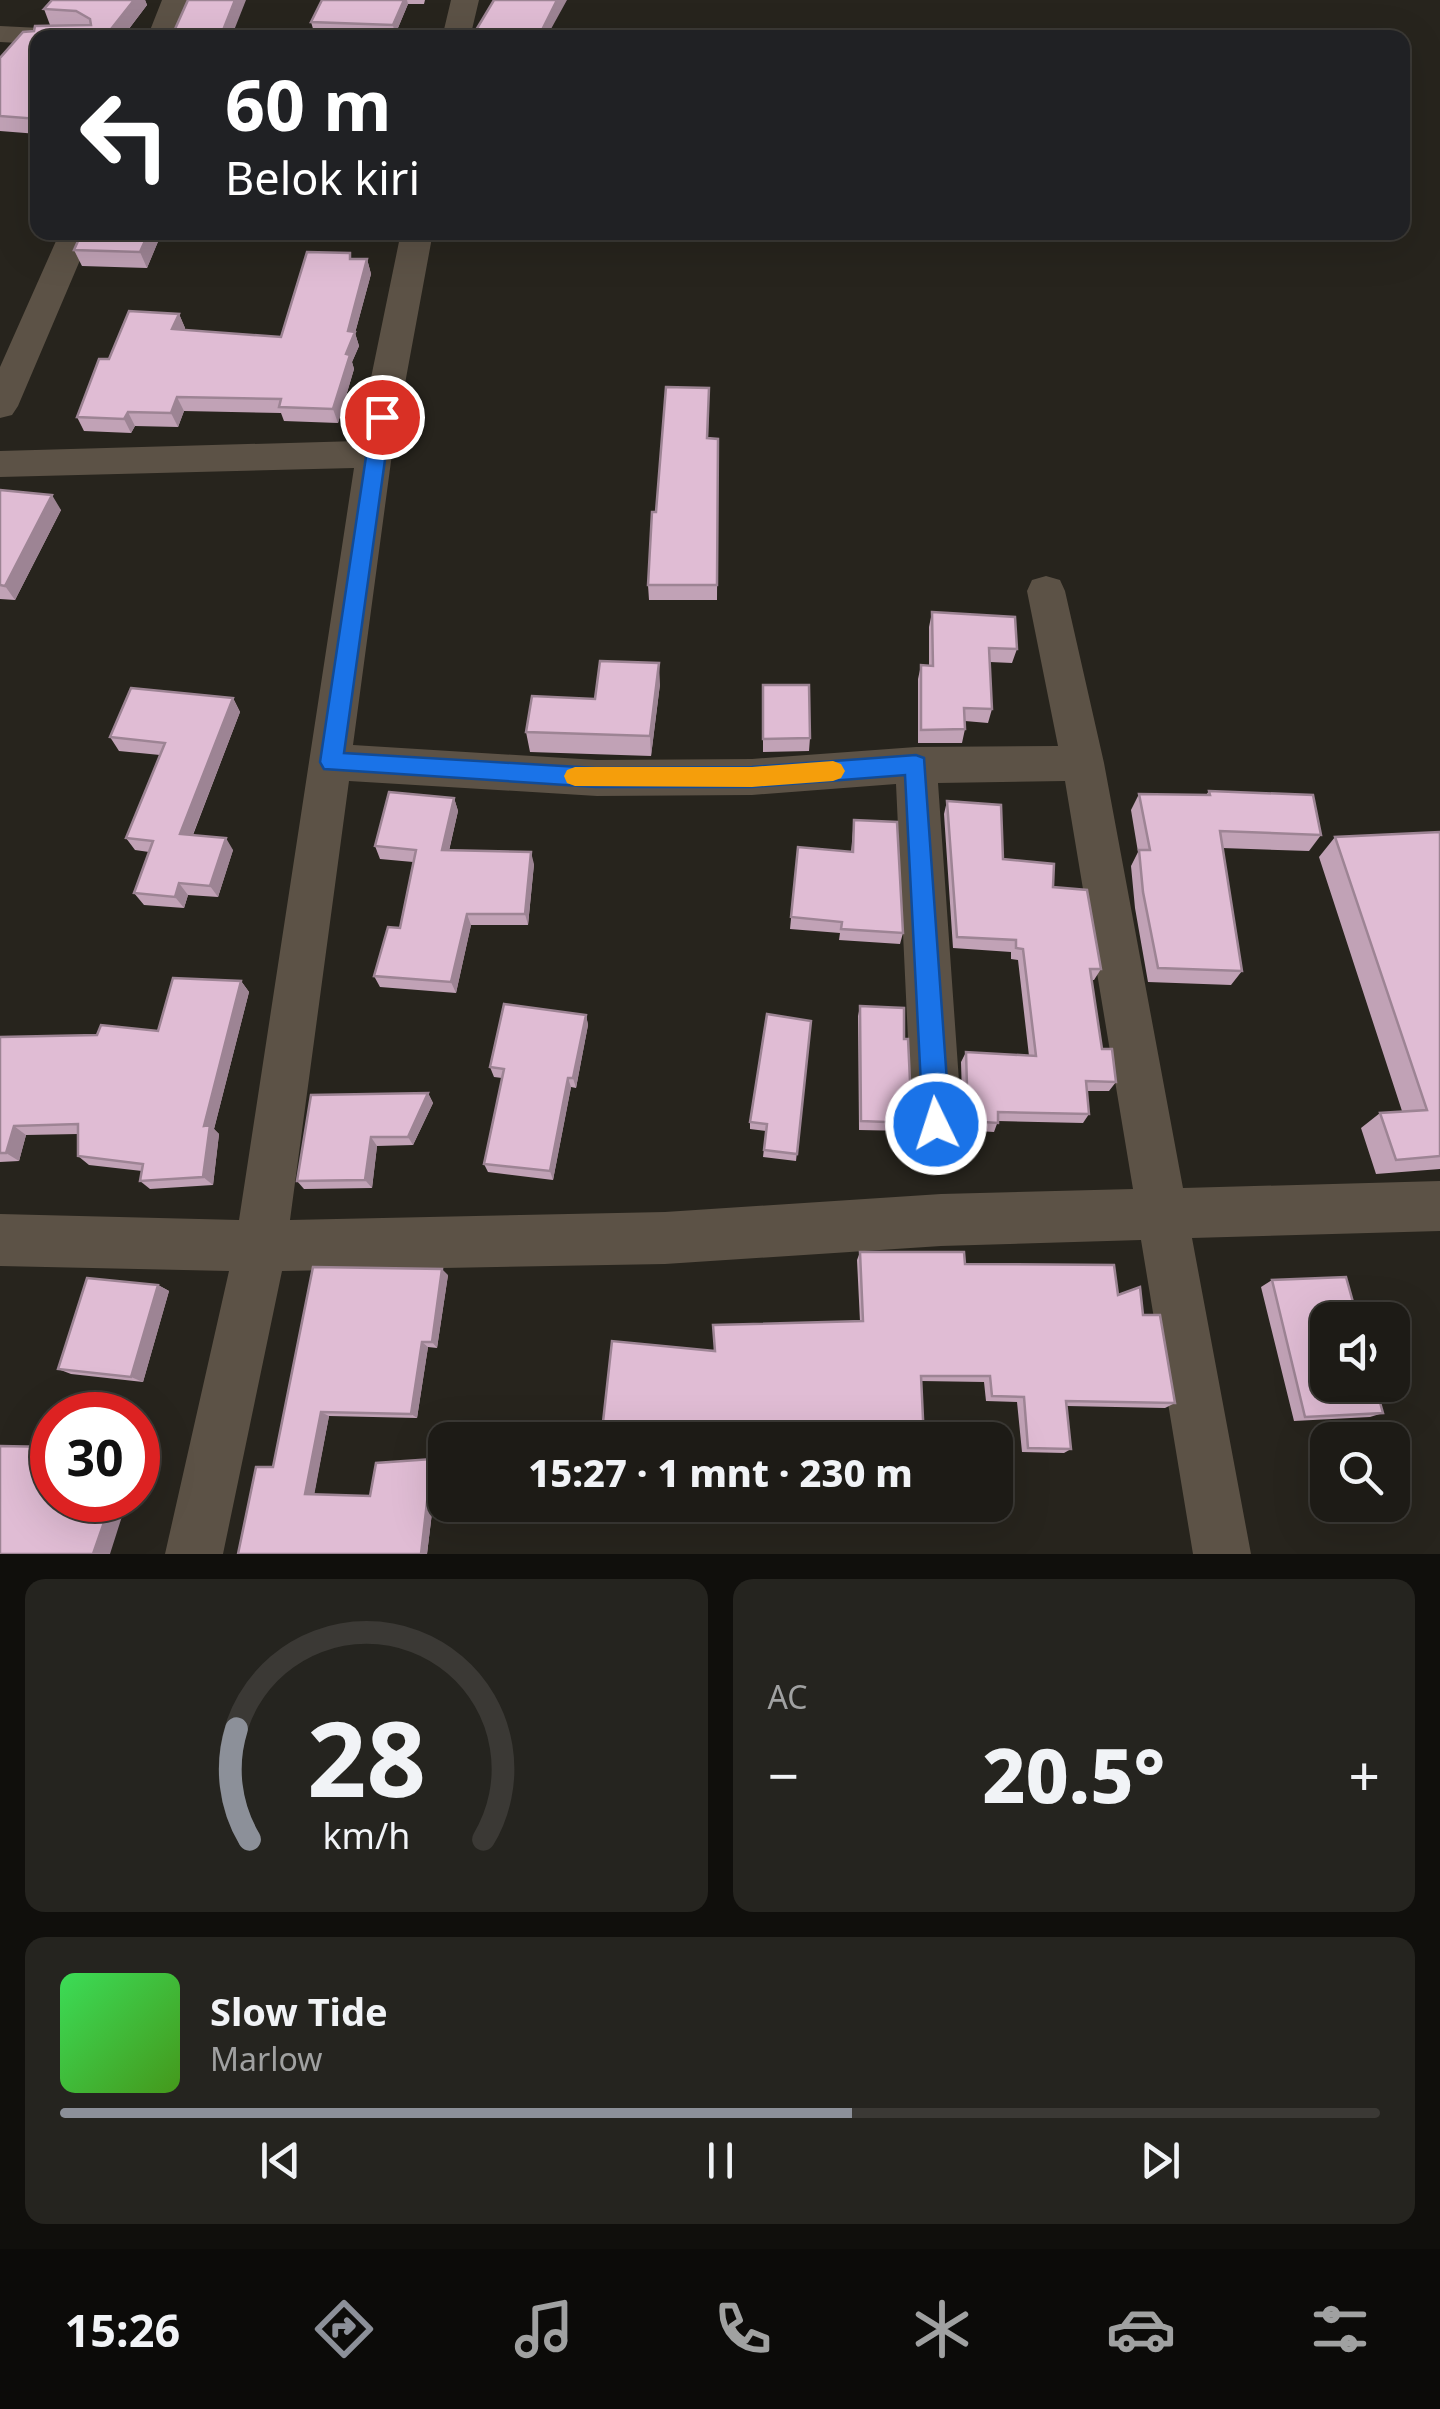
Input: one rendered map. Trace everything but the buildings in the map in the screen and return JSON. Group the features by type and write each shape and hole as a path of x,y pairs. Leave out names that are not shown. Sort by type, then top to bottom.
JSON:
{"street":[{"path":"164,30 176,0"},
{"path":"458,30 466,0"},
{"path":"0,34 30,36"},
{"path":"0,406 73,240"},
{"path":"194,1554 261,1246 374,454 415,240"},
{"path":"0,464 374,454"},
{"path":"1046,592 1083,763 1222,1554"},
{"path":"332,762 596,778 752,777 916,765 1083,763"},
{"path":"916,765 936,1124"},
{"path":"0,1240 261,1246 665,1238 941,1220 1440,1206"}],"slow traffic":[{"path":"575,776 752,777 833,771"}],"route":[{"path":"382,417 332,762 596,778 752,777 916,765 936,1124"}]}
